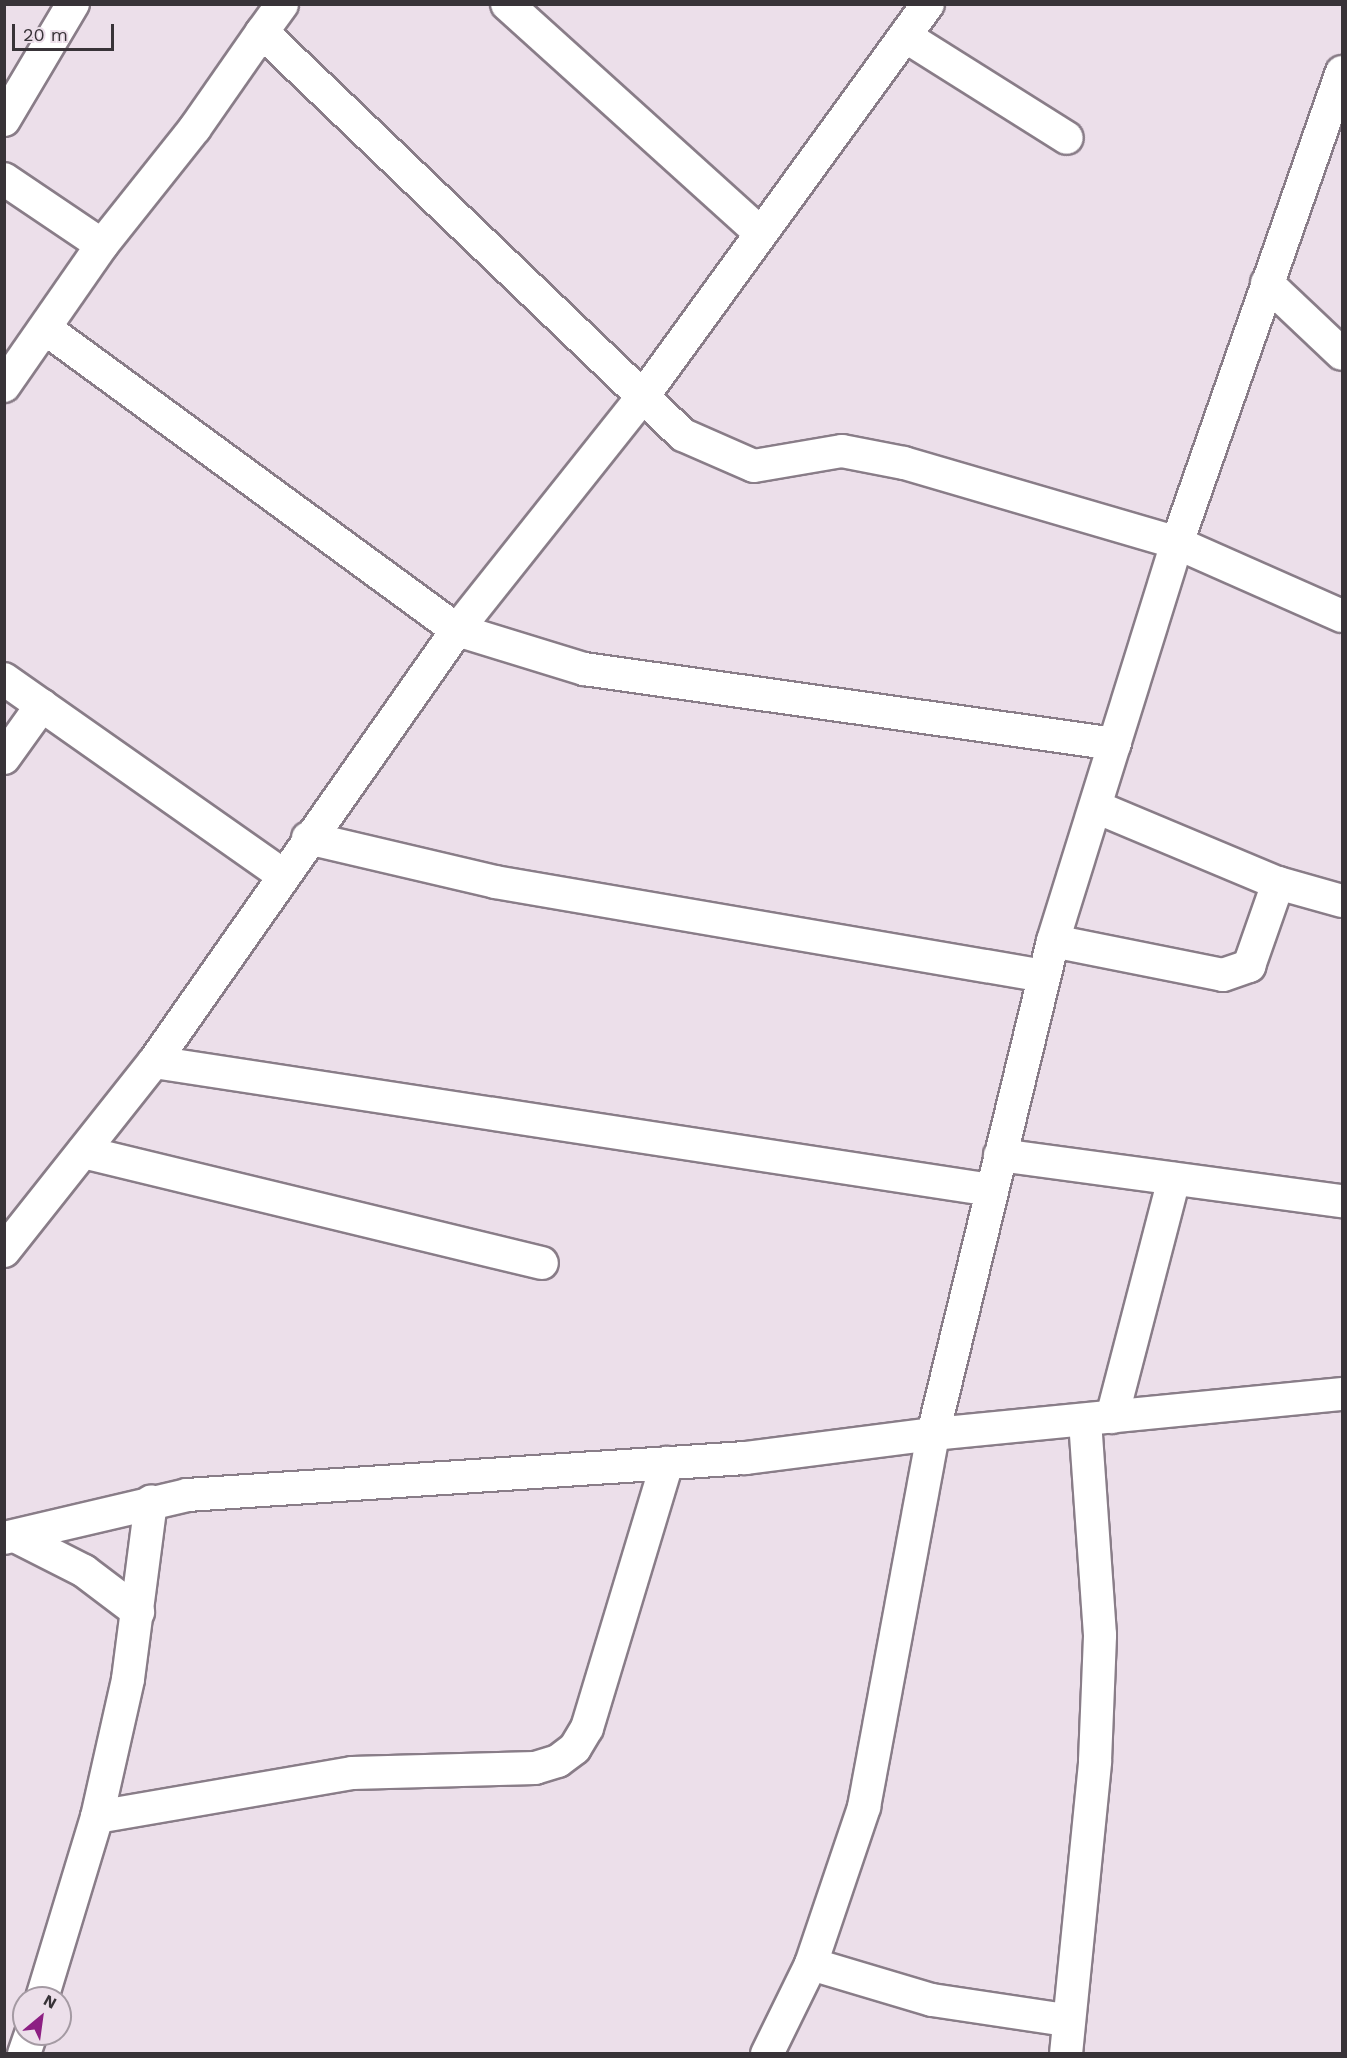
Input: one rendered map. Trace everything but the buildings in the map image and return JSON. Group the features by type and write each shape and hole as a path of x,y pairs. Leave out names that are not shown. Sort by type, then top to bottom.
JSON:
{"street":[{"path":"4,120 73,4"},
{"path":"4,386 46,329 102,245 195,128 282,4"},
{"path":"507,4 760,233"},
{"path":"4,1251 154,1062 308,838 457,630 641,399 928,4"},
{"path":"262,32 641,399 683,435 735,461 771,467 842,452 904,462 1178,543 1342,616"},
{"path":"904,36 1067,138"},
{"path":"767,2054 811,1964 864,1807 933,1434 1053,941 1178,543 1342,72"},
{"path":"4,179 102,245"},
{"path":"1267,283 1342,354"},
{"path":"46,329 457,630 584,669 1115,744"},
{"path":"4,679 283,875"},
{"path":"4,758 42,705"},
{"path":"1096,807 1278,883 1342,901"},
{"path":"308,838 495,882 1044,976"},
{"path":"1053,941 1223,975 1240,972 1255,955 1278,883"},
{"path":"154,1062 991,1190"},
{"path":"83,1152 542,1263"},
{"path":"1000,1155 1342,1201"},
{"path":"1066,2054 1065,2020 1095,1761 1099,1658 1098,1419 1174,1179"},
{"path":"12,1538 151,1501 667,1463 1342,1394"},
{"path":"97,1817 352,1773 535,1768 558,1761 575,1748 587,1728 667,1463"},
{"path":"46,1986 97,1817 138,1612 151,1501"},
{"path":"12,1538 84,1571 138,1612"},
{"path":"811,1964 932,2000 1065,2020"}]}
